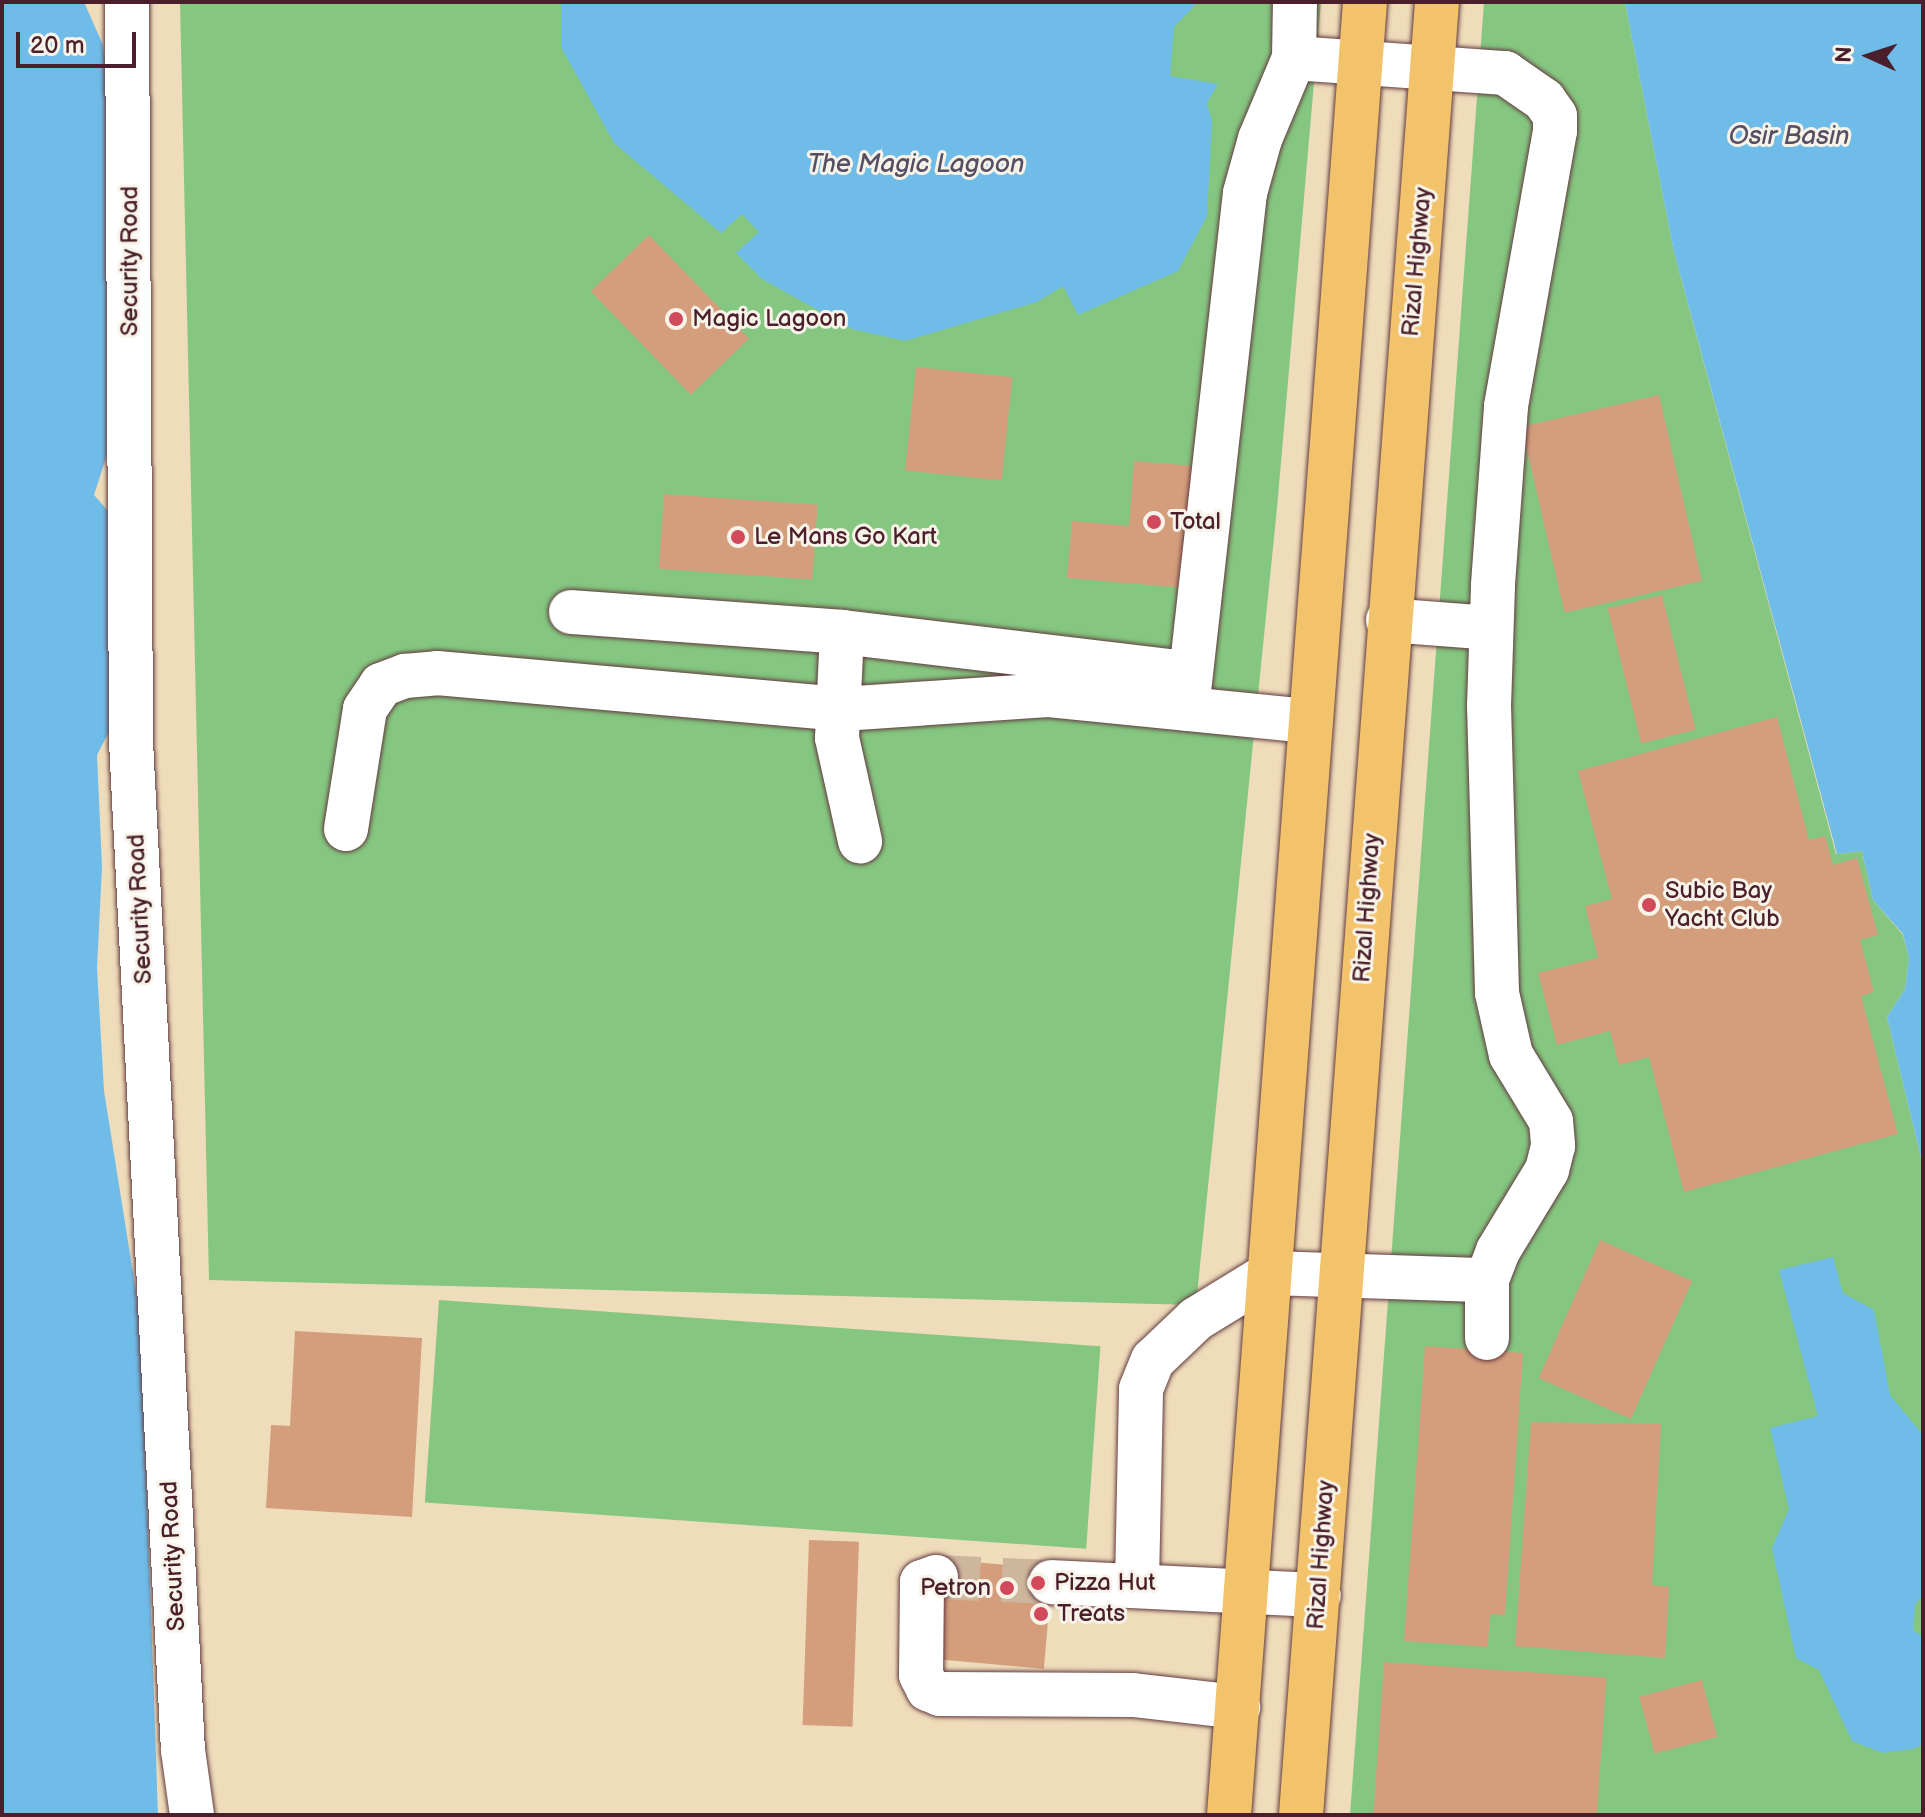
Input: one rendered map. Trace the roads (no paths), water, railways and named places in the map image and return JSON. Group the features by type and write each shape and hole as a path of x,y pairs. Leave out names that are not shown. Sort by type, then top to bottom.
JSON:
{"main road":[{"path":"1229,1815 1365,2"},
{"name":"Rizal Highway","path":"1301,1815 1388,620 1437,2"}],"lane":[{"name":"Security Road","path":"127,2 131,742 183,1750 192,1815"},
{"path":"1188,691 1245,193 1260,139 1294,58 1295,2"},
{"path":"1294,58 1433,64 1505,73 1544,100 1555,116 1506,407 1491,628 1497,993 1511,1055 1551,1121 1553,1146 1547,1170 1498,1251 1487,1280 1487,1338"},
{"path":"571,612 842,632 1188,691 1310,721"},
{"path":"1388,620 1491,628"},
{"path":"842,632 841,769 860,841"},
{"path":"346,829 365,709 381,685 405,676 437,673 842,709 1048,695 1188,691"},
{"path":"1137,1583 1141,1389 1153,1360 1196,1319 1271,1273 1487,1280"},
{"path":"936,1577 922,1582 921,1675 928,1689 940,1694 1133,1695 1238,1707"},
{"path":"1051,1582 1137,1583 1319,1595"}],"water":[{"path":"2,2 84,2 103,45 113,119 114,433 94,495 117,521 124,703 97,755 102,867 97,968 104,1091 141,1323 158,1815 2,1815"},
{"name":"The Magic Lagoon","path":"561,2 1198,2 1174,27 1170,76 1218,84 1207,103 1212,122 1207,216 1178,271 1078,315 1063,286 1037,302 905,341 852,329 762,279 736,253 759,232 742,214 721,233 614,143 561,47"},
{"name":"Osir Basin","path":"1625,2 1923,2 1923,1166 1887,1017 1905,989 1909,959 1903,934 1873,900 1862,851 1837,854 1674,252"},
{"path":"1833,1257 1843,1293 1874,1310 1890,1395 1923,1435 1923,1594 1915,1605 1913,1630 1923,1637 1923,1745 1883,1753 1852,1741 1819,1670 1796,1658 1772,1548 1789,1509 1770,1428 1818,1416 1779,1270"}],"tunnel":[{"path":"936,1577 1051,1582"}],"place":[{"name":"Magic Lagoon","path":"676,319"},
{"name":"Total","path":"1154,522"},
{"name":"Le Mans Go Kart","path":"738,537"},
{"name":"Subic Bay Yacht Club","path":"1649,905"},
{"name":"Pizza Hut","path":"1038,1583"},
{"name":"Petron","path":"1007,1588"},
{"name":"Treats","path":"1041,1614"}]}
